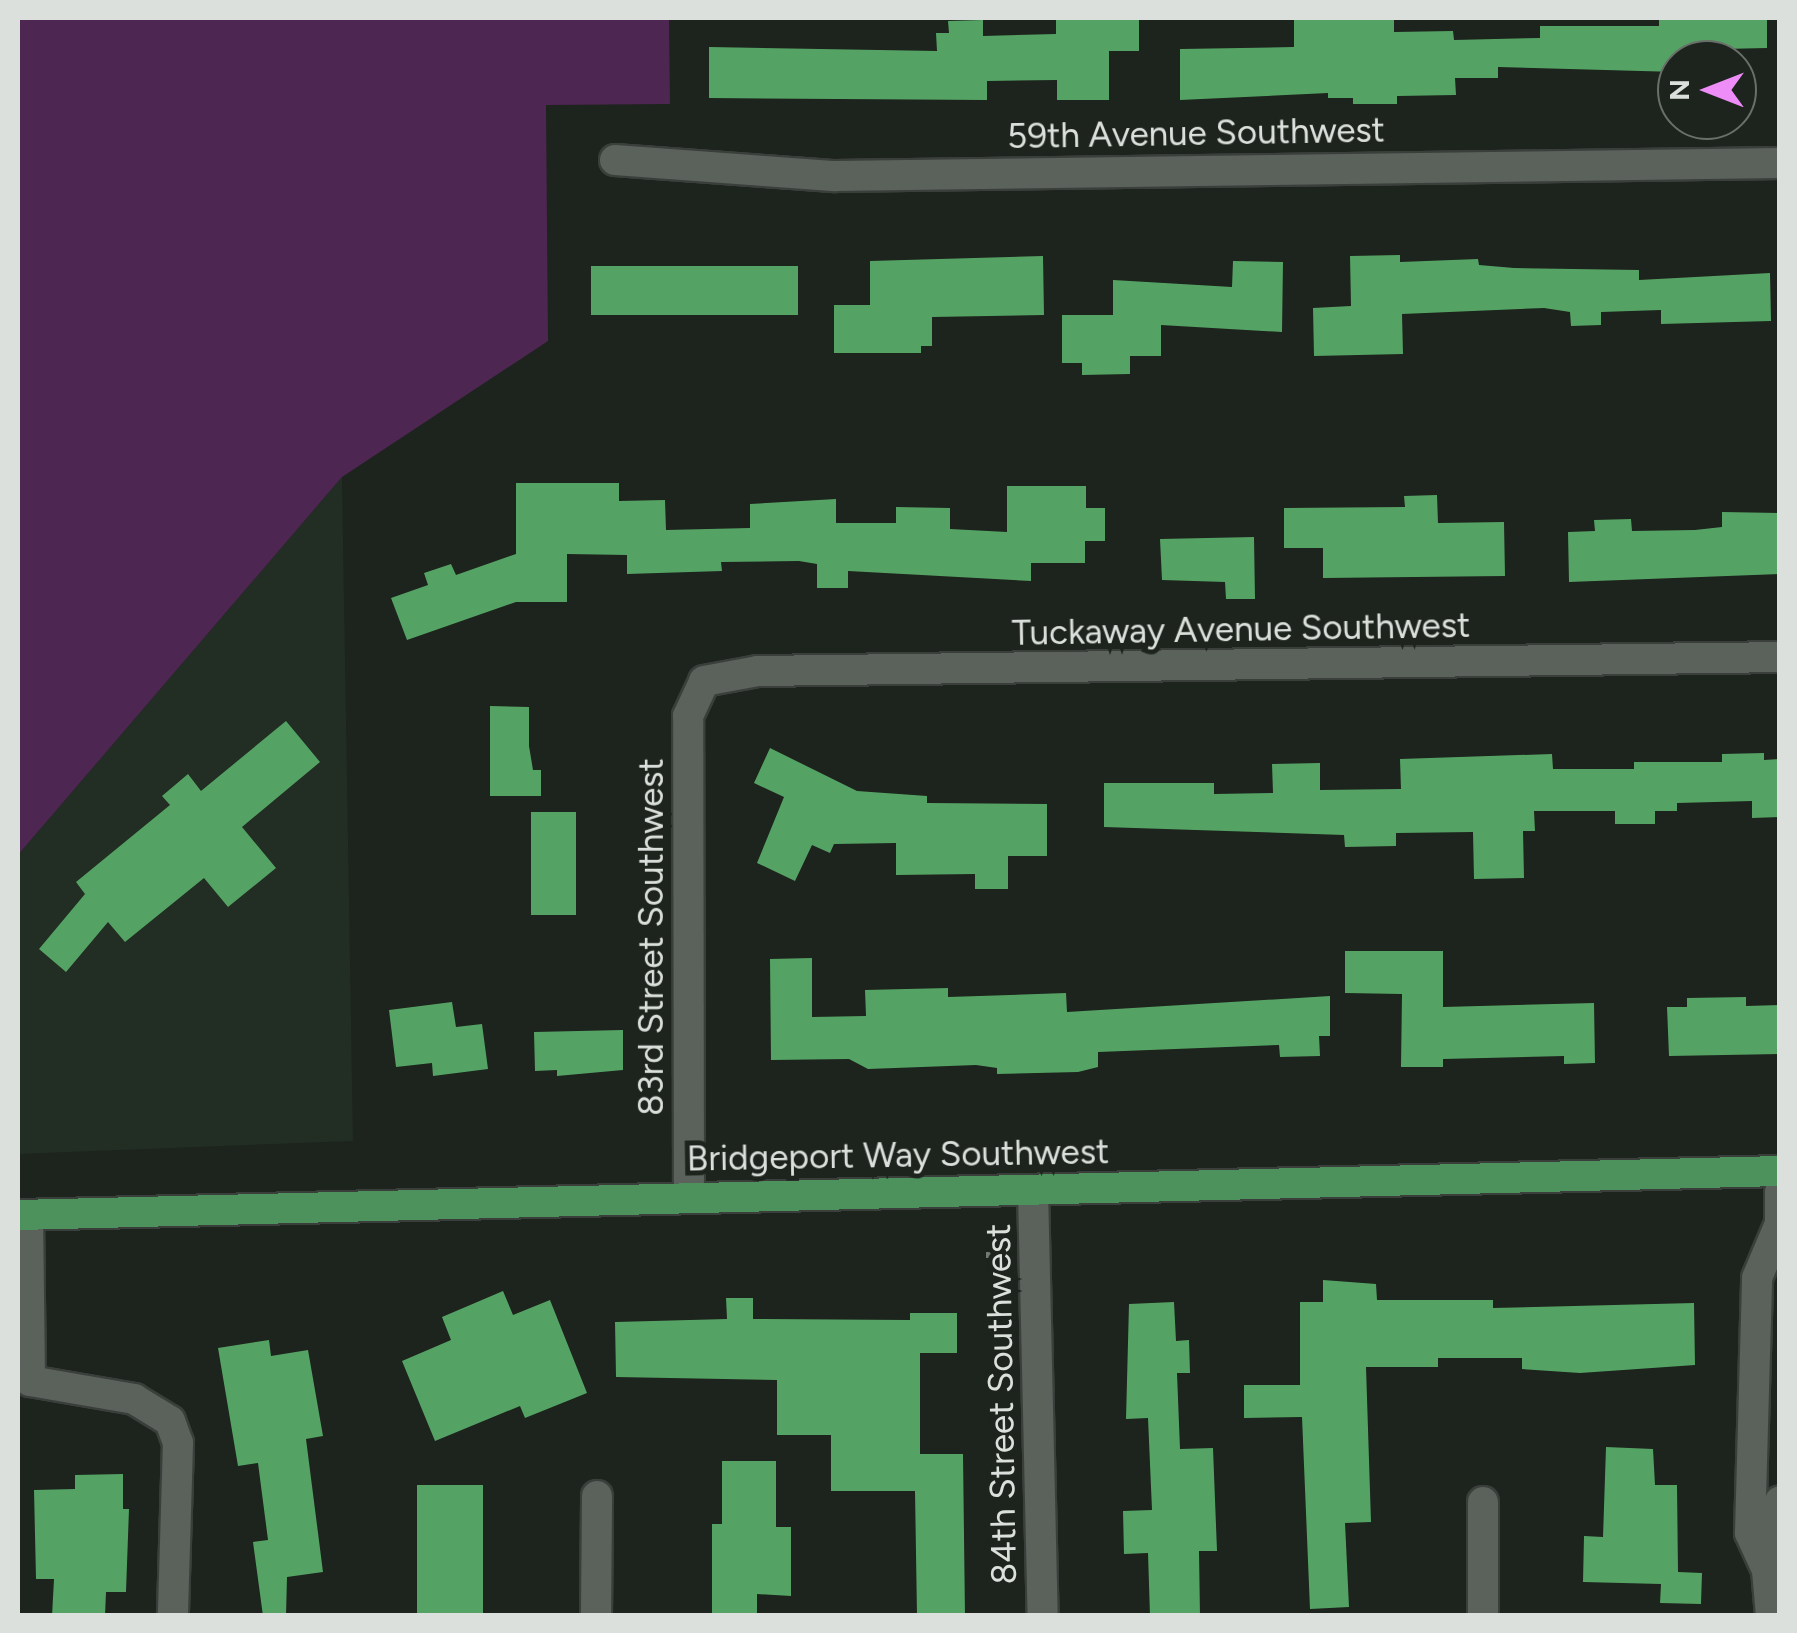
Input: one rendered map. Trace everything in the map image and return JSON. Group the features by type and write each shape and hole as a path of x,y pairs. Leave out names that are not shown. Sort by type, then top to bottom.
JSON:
{"main road":[{"name":"Bridgeport Way Southwest","path":"23,1215 1780,1171"}],"street":[{"name":"59th Avenue Southwest","path":"615,160 835,176 1780,163"},
{"name":"Tuckaway Avenue Southwest","path":"704,681 758,672 1780,657"},
{"name":"83rd Street Southwest","path":"689,1198 688,716 704,681"},
{"name":"84th Street Southwest","path":"1033,1190 1044,1616"},
{"path":"1767,1570 1750,1532 1766,1433 1758,1278 1779,1230 1780,1191"},
{"path":"23,1215 24,1382 134,1400 170,1421 178,1443 172,1616"},
{"path":"596,1616 597,1496"},
{"path":"1771,1616 1767,1570 1780,1501"},
{"path":"1482,1616 1484,1502"}],"shaded area":[{"path":"18,18 669,18 670,104 546,105 548,341 342,477 18,855"},
{"path":"342,477 353,1141 18,1154 18,855"}],"building":[{"path":"1056,18 1139,18 1139,51 1109,51 1109,100 1057,100 1057,80 987,81 987,100 709,98 709,47 937,51 936,33 949,33 948,21 983,20 983,36 1056,34"},
{"path":"1294,18 1394,18 1394,32 1453,31 1454,40 1540,38 1540,26 1659,26 1659,18 1767,18 1767,48 1757,48 1757,40 1657,40 1657,71 1498,67 1498,78 1455,78 1456,95 1397,96 1397,104 1353,104 1353,98 1328,98 1328,93 1180,100 1180,49 1294,47"},
{"path":"1400,255 1400,262 1478,259 1479,265 1514,268 1639,270 1639,280 1770,273 1771,321 1661,324 1661,310 1601,312 1601,325 1571,326 1570,312 1544,308 1402,314 1403,354 1314,356 1313,308 1351,306 1350,256"},
{"path":"1043,256 1044,315 932,317 932,346 921,346 921,353 834,353 834,305 870,305 870,261"},
{"path":"1233,261 1283,262 1282,332 1161,325 1161,356 1130,356 1130,374 1082,375 1082,363 1062,363 1062,315 1113,315 1113,280 1232,287"},
{"path":"591,266 798,266 798,315 591,315"},
{"path":"516,483 619,483 619,501 665,500 666,530 750,528 750,504 836,499 836,523 896,523 896,507 950,508 950,529 1007,532 1007,486 1086,486 1086,508 1105,508 1105,541 1085,541 1085,563 1031,563 1031,581 848,571 848,588 817,588 817,564 799,561 721,562 722,571 627,574 627,555 567,554 567,602 516,602 407,640 391,598 428,585 424,573 451,564 456,575 516,554"},
{"path":"1437,495 1438,523 1504,522 1505,576 1323,578 1323,548 1284,548 1284,508 1405,507 1404,496"},
{"path":"1722,512 1780,513 1780,574 1569,582 1568,532 1595,531 1594,520 1631,519 1632,531 1695,530 1722,527"},
{"path":"1254,537 1255,599 1226,599 1225,582 1162,580 1160,539"},
{"path":"490,706 529,707 529,746 533,770 541,770 541,796 490,796"},
{"path":"286,721 320,762 242,827 276,868 228,907 204,878 125,942 108,922 66,972 39,949 85,894 76,882 170,805 162,796 188,774 201,791"},
{"path":"770,748 857,791 927,796 927,803 1047,804 1047,856 1008,856 1008,889 975,889 975,874 896,875 896,843 834,844 830,853 812,845 795,881 757,863 784,797 754,783"},
{"path":"1764,753 1764,760 1780,759 1780,817 1752,818 1752,801 1677,803 1677,811 1655,811 1655,824 1615,824 1615,811 1534,811 1535,831 1523,831 1524,878 1474,879 1473,832 1396,833 1396,846 1345,847 1344,835 1104,827 1104,783 1214,783 1214,794 1273,793 1272,764 1320,763 1320,790 1401,789 1400,759 1552,754 1553,769 1634,769 1634,762 1722,762 1722,754"},
{"path":"531,812 576,812 576,915 531,915"},
{"path":"1345,951 1443,951 1443,1007 1594,1003 1595,1063 1564,1064 1564,1056 1443,1059 1443,1067 1401,1067 1402,994 1345,993"},
{"path":"812,958 812,1017 866,1016 865,990 948,988 948,997 1066,993 1067,1012 1330,996 1330,1036 1319,1036 1320,1056 1280,1057 1279,1045 1098,1052 1098,1067 1078,1072 997,1074 997,1068 976,1065 868,1069 849,1059 771,1060 770,959"},
{"path":"1746,997 1746,1006 1780,1005 1780,1054 1669,1056 1667,1007 1687,1007 1687,998"},
{"path":"452,1002 456,1027 482,1024 488,1069 433,1076 432,1063 396,1067 389,1010"},
{"path":"623,1030 623,1070 557,1076 557,1070 535,1071 534,1032"},
{"path":"1323,1280 1376,1284 1377,1300 1493,1300 1493,1308 1694,1303 1695,1365 1580,1373 1522,1369 1522,1358 1438,1358 1438,1367 1366,1367 1371,1522 1345,1523 1349,1607 1310,1609 1302,1417 1244,1418 1244,1385 1300,1385 1300,1302 1323,1302"},
{"path":"503,1291 513,1315 550,1300 587,1393 525,1418 520,1406 435,1441 402,1361 451,1340 442,1317"},
{"path":"726,1298 753,1298 753,1319 910,1320 910,1313 957,1313 957,1353 920,1353 920,1454 963,1454 965,1616 917,1616 915,1491 831,1491 831,1435 777,1435 777,1380 616,1377 615,1322 727,1319"},
{"path":"1174,1302 1176,1341 1189,1340 1190,1373 1177,1373 1180,1449 1213,1448 1217,1551 1199,1551 1200,1616 1150,1616 1148,1553 1124,1554 1123,1511 1152,1510 1148,1418 1126,1419 1129,1304"},
{"path":"269,1340 271,1356 308,1350 323,1436 306,1439 323,1572 287,1577 286,1616 263,1616 253,1542 268,1540 258,1463 238,1466 218,1348"},
{"path":"1606,1447 1653,1449 1655,1485 1677,1485 1678,1572 1702,1573 1701,1604 1660,1603 1661,1584 1583,1582 1584,1536 1603,1537"},
{"path":"722,1461 776,1461 776,1527 791,1527 791,1596 757,1594 757,1616 712,1616 712,1524 722,1524"},
{"path":"123,1474 123,1509 129,1509 126,1592 106,1592 105,1616 52,1616 54,1579 36,1579 34,1490 75,1489 75,1475"},
{"path":"417,1485 483,1485 483,1616 417,1616"}]}
